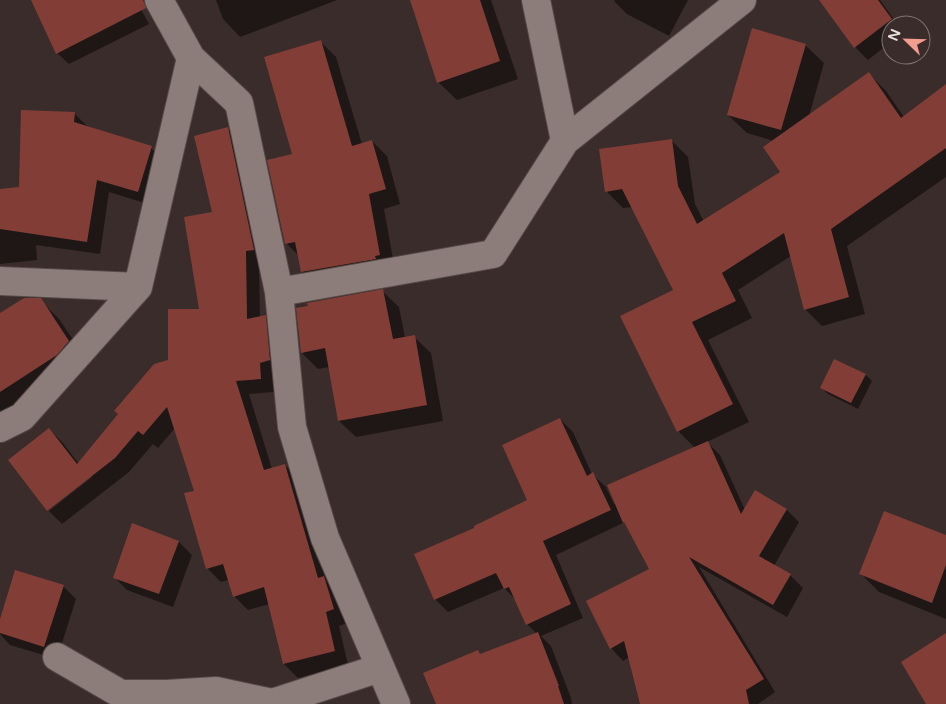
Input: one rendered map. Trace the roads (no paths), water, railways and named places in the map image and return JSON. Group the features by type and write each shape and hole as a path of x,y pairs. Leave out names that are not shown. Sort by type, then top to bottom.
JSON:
{"street":[{"path":"159,0 191,58 239,103 279,292 292,427 325,538 396,704"},
{"path":"536,0 565,141"},
{"path":"279,292 493,254 565,141 742,0"},
{"path":"0,428 22,417 138,287 191,58"},
{"path":"0,281 138,287"},
{"path":"57,657 121,694 216,691 272,703 380,668"}]}
